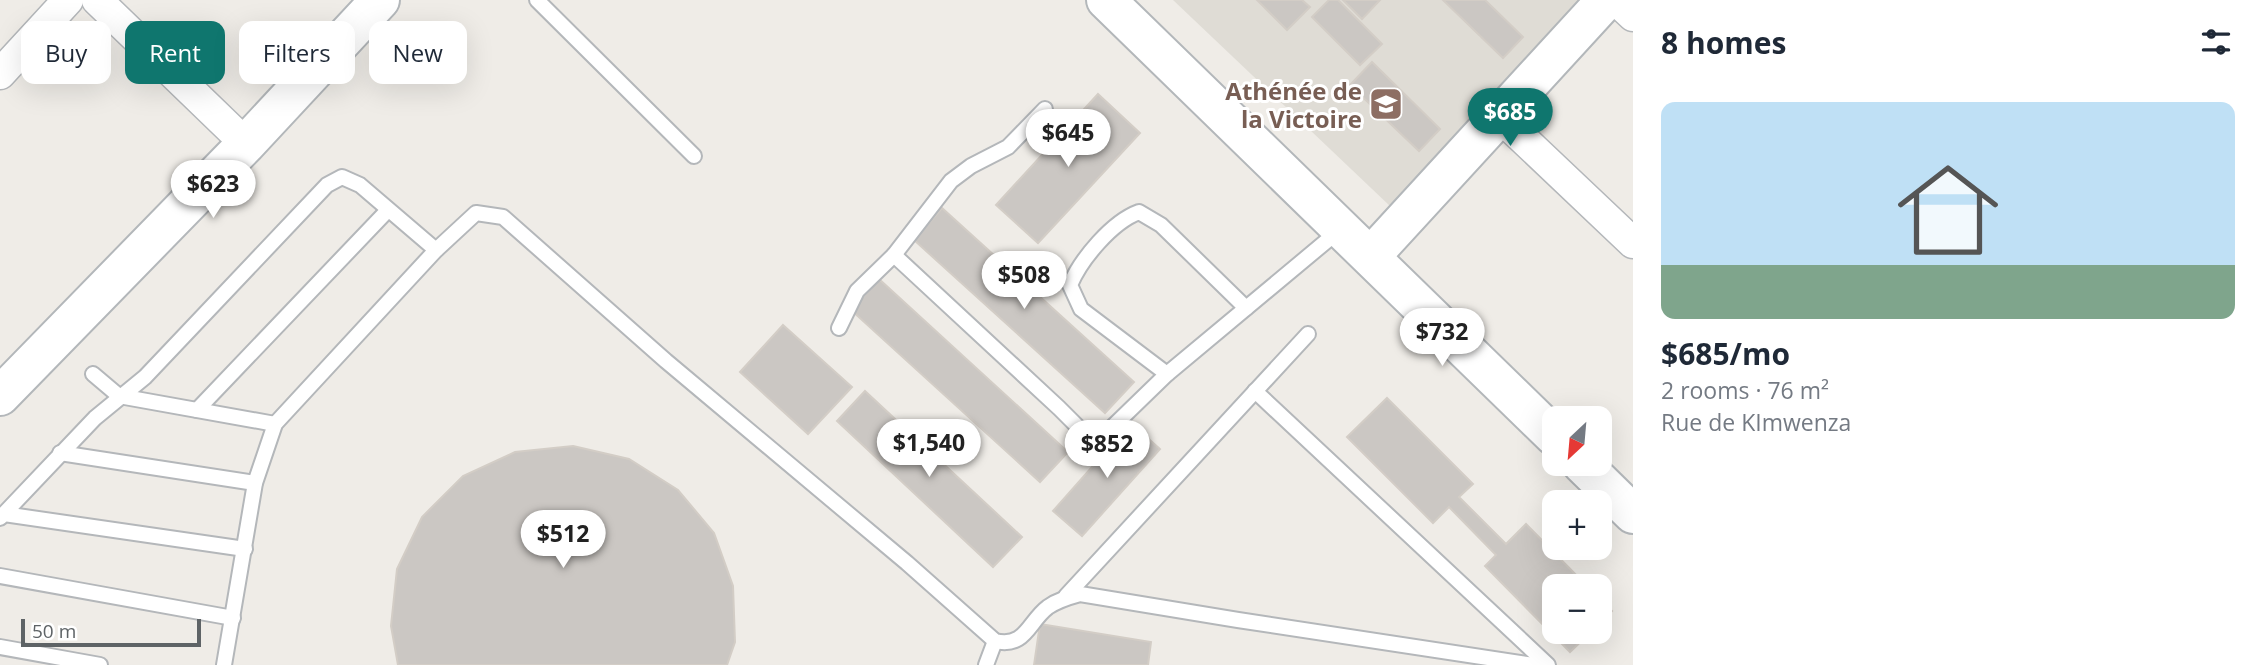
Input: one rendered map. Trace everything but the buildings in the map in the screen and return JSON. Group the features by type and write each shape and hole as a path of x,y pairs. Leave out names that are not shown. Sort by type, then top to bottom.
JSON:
{"main road":[{"path":"0,396 238,136 349,0"},
{"path":"0,364 380,0"},
{"path":"1106,0 1542,424"},
{"path":"1371,256 1606,0"},
{"path":"1594,476 1633,514"}],"street":[{"path":"0,74 68,0"},
{"path":"97,0 238,136"},
{"path":"1616,0 1633,16"},
{"path":"1499,116 1633,243"}],"lane":[{"path":"537,0 694,156"},
{"path":"839,328 857,291 894,255 951,181 971,166 1008,147 1045,109"},
{"path":"2,516 60,453 119,396 145,377 327,185 342,177 360,185 436,250"},
{"path":"197,410 388,209"},
{"path":"1167,374 1081,309 1070,285 1077,267 1124,218 1139,212 1161,225 1246,308"},
{"path":"224,665 256,483 275,424 436,250 476,213 503,217 995,641 1006,643 1020,638 1038,616 1065,597 1308,334"},
{"path":"894,255 1080,429 1102,437 1167,374 1342,228"},
{"path":"93,374 119,396 275,424"},
{"path":"1255,391 1548,665"},
{"path":"60,453 256,483"},
{"path":"2,516 245,549"},
{"path":"0,576 233,618"},
{"path":"1065,597 1080,594 1115,598 1238,620 1534,665"},
{"path":"986,665 995,641"},
{"path":"0,647 100,665"}],"shaded area":[{"name":"Athénée de la Victoire","path":"1173,0 1589,0 1391,207"}],"place":[{"name":"Athénée de la Victoire","path":"1386,104"}]}
